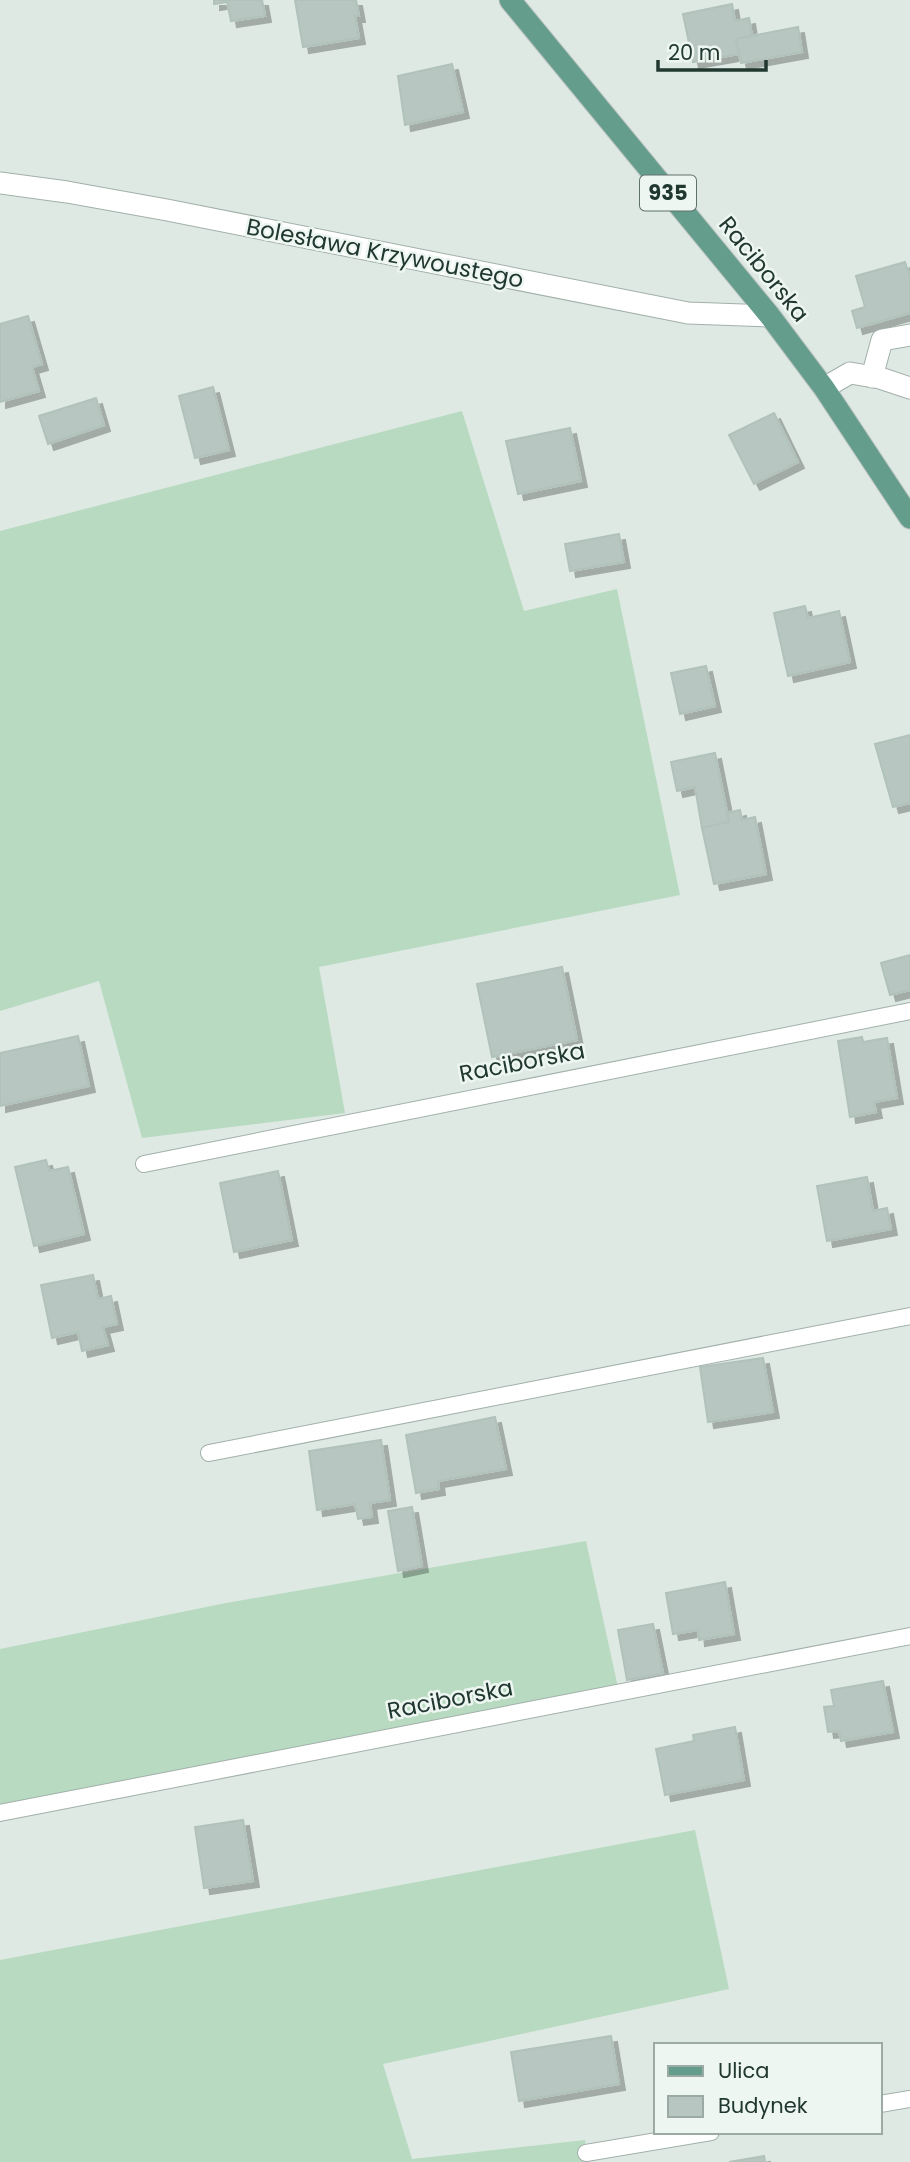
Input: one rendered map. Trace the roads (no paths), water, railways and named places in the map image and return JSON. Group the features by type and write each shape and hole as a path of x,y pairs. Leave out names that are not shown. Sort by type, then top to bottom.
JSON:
{"main road":[{"name":"Raciborska","path":"510,0 769,316 824,388 910,518"}],"street":[{"name":"Bolesława Krzywoustego","path":"0,183 167,210 688,313 769,316"},
{"path":"872,377 882,340 910,335"},
{"path":"824,388 850,373 910,388"}],"lane":[{"name":"Raciborska","path":"144,1164 910,1011"},
{"path":"209,1453 910,1316"},
{"name":"Raciborska","path":"0,1813 910,1636"},
{"path":"882,2104 910,2099"},
{"path":"586,2153 699,2134"}]}
